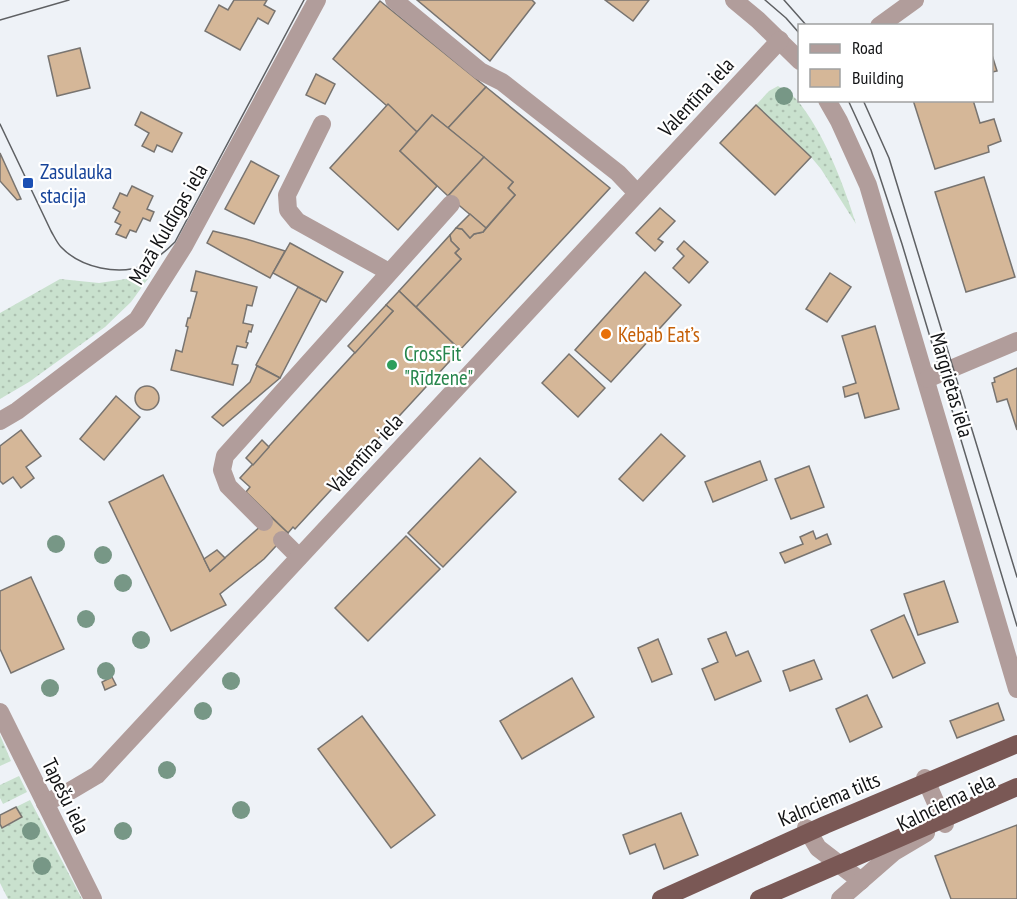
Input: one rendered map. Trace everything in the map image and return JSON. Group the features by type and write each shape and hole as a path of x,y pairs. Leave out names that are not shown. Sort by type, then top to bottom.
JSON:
{"main road":[{"name":"Kalnciema tilts","path":"661,899 825,825 1017,744"},
{"path":"759,899 1017,787"}],"street":[{"name":"Mazā Kuldīgas iela","path":"0,421 17,411 137,320 184,246 317,0"},
{"path":"394,0 480,71 502,81 618,173 637,194"},
{"path":"734,0 798,59"},
{"path":"882,24 915,0"},
{"name":"Valentīna iela","path":"45,803 97,776 780,40"},
{"name":"Margrietas iela","path":"828,102 868,185 1017,689"},
{"path":"322,124 287,195 288,210 297,221 389,272"},
{"path":"264,522 228,486 222,470 225,456 451,204"},
{"path":"927,379 1017,341"},
{"path":"282,540 299,557"},
{"name":"Tapešu iela","path":"0,712 93,899"},
{"path":"750,851 1017,739"},
{"path":"925,778 945,824"},
{"name":"Kalnciema iela","path":"840,899 894,852 929,831 1017,793"},
{"path":"806,828 818,848 861,881"}],"green space":[{"path":"778,86 790,93 806,112 824,142 839,175 856,224 811,157 756,105 769,91"},
{"path":"148,272 150,276 131,302 105,327 29,382 0,399 0,313 60,279 99,283 133,278"},
{"path":"0,735 11,761 0,766"},
{"path":"19,776 27,792 3,804 0,798 0,785"},
{"path":"30,800 82,899 8,899 0,883 0,824 3,828 21,818 16,807"}],"building":[{"path":"234,0 267,0 264,5 275,11 268,24 258,18 240,50 205,31 219,5 228,10"},
{"path":"417,0 532,0 535,3 490,61"},
{"path":"605,0 649,0 633,21"},
{"path":"380,1 486,87 448,128 432,115 417,132 333,59"},
{"path":"80,48 90,88 57,96 48,56"},
{"path":"993,58 997,71 993,72"},
{"path":"316,74 335,84 325,104 306,95"},
{"path":"486,87 610,188 460,350 416,307 461,259 455,253 459,249 451,241 450,235 456,228 462,229 470,238 474,234 483,232 515,195 508,188 513,182 448,128"},
{"path":"914,102 974,102 980,123 994,119 1001,141 988,146 989,152 935,169"},
{"path":"388,104 417,132 400,151 437,186 398,230 330,168"},
{"path":"756,105 811,157 775,195 720,143"},
{"path":"141,112 182,133 172,152 157,145 154,152 142,146 149,133 135,125"},
{"path":"432,115 484,157 448,196 400,151"},
{"path":"0,153 21,199 17,200 0,181"},
{"path":"484,157 513,182 508,188 515,195 486,228 448,196"},
{"path":"251,161 279,176 254,224 225,209"},
{"path":"984,177 1015,277 966,292 935,192"},
{"path":"132,186 153,196 147,209 154,212 150,221 143,218 136,232 130,230 126,238 116,234 121,225 115,222 120,212 113,208 120,193 127,196"},
{"path":"660,208 675,221 658,239 663,242 655,251 636,233"},
{"path":"470,214 486,228 483,232 474,234 470,238 462,229 456,228"},
{"path":"213,231 285,251 270,278 207,243"},
{"path":"450,235 451,241 459,249 455,253 461,259 416,307 399,291"},
{"path":"684,241 708,262 689,283 673,268 684,256 677,249"},
{"path":"290,243 343,272 326,302 273,273"},
{"path":"196,271 257,287 252,306 247,305 243,323 253,325 251,332 249,331 246,342 248,343 246,348 237,346 232,364 238,365 233,385 171,370 176,350 182,352 188,318 190,318 197,292 191,291"},
{"path":"645,272 681,305 611,382 575,350"},
{"path":"830,273 851,287 827,322 806,309"},
{"path":"298,287 321,299 280,378 256,365"},
{"path":"399,291 460,350 295,529 293,527 288,533 246,492 250,487 240,478 393,311 386,305"},
{"path":"386,305 393,311 355,353 348,346"},
{"path":"875,326 899,409 865,418 858,393 845,397 843,387 856,383 842,336"},
{"path":"569,354 605,388 578,417 542,383"},
{"path":"257,366 280,378 223,426 212,417 250,382"},
{"path":"1017,368 1017,430 1007,399 997,402 992,383 995,382 994,378"},
{"path":"147,386 156,389 159,398 156,407 147,410 138,407 135,398 138,389"},
{"path":"116,396 140,417 104,460 80,439"},
{"path":"21,430 41,456 26,467 34,478 21,488 13,477 3,484 0,481 0,446"},
{"path":"661,434 685,456 643,501 619,479"},
{"path":"262,440 269,447 253,465 246,458"},
{"path":"480,458 516,492 443,567 408,533"},
{"path":"760,461 767,480 713,502 705,482"},
{"path":"809,466 824,507 791,519 775,479"},
{"path":"163,475 210,571 271,517 288,533 264,559 220,594 226,605 171,631 109,502"},
{"path":"813,531 816,539 827,534 831,544 785,563 780,553 803,544 800,537"},
{"path":"406,536 440,569 368,641 335,608"},
{"path":"217,550 225,558 210,571 204,559"},
{"path":"31,577 64,649 11,673 0,649 0,591"},
{"path":"944,581 958,622 918,635 904,594"},
{"path":"904,615 925,663 893,678 871,630"},
{"path":"726,632 736,656 748,651 761,681 715,700 702,669 718,662 708,639"},
{"path":"658,639 672,674 652,682 638,648"},
{"path":"814,660 822,679 790,691 783,671"},
{"path":"112,677 116,685 105,690 102,682"},
{"path":"572,678 594,717 522,759 500,721"},
{"path":"867,695 882,727 850,742 836,709"},
{"path":"998,703 1004,720 957,738 950,721"},
{"path":"362,716 435,815 391,848 318,749"},
{"path":"16,807 22,817 2,828 0,815"},
{"path":"681,813 698,855 664,869 655,844 630,854 623,835"},
{"path":"1017,825 1017,899 951,899 935,856"}],"tram line":[{"path":"0,20 69,0"},
{"path":"0,124 51,231 61,247 79,260 101,268 124,270 145,265 175,242 304,0"},
{"path":"765,0 798,32"},
{"path":"784,0 805,24"},
{"path":"849,102 871,150 902,244 1017,626"},
{"path":"864,102 889,158 1017,577"}],"place":[{"name":"Zasulauka stacija","path":"28,183"},
{"name":"Kebab Eat’s","path":"606,334"},
{"name":"CrossFit \"Rīdzene\"","path":"392,365"}]}
